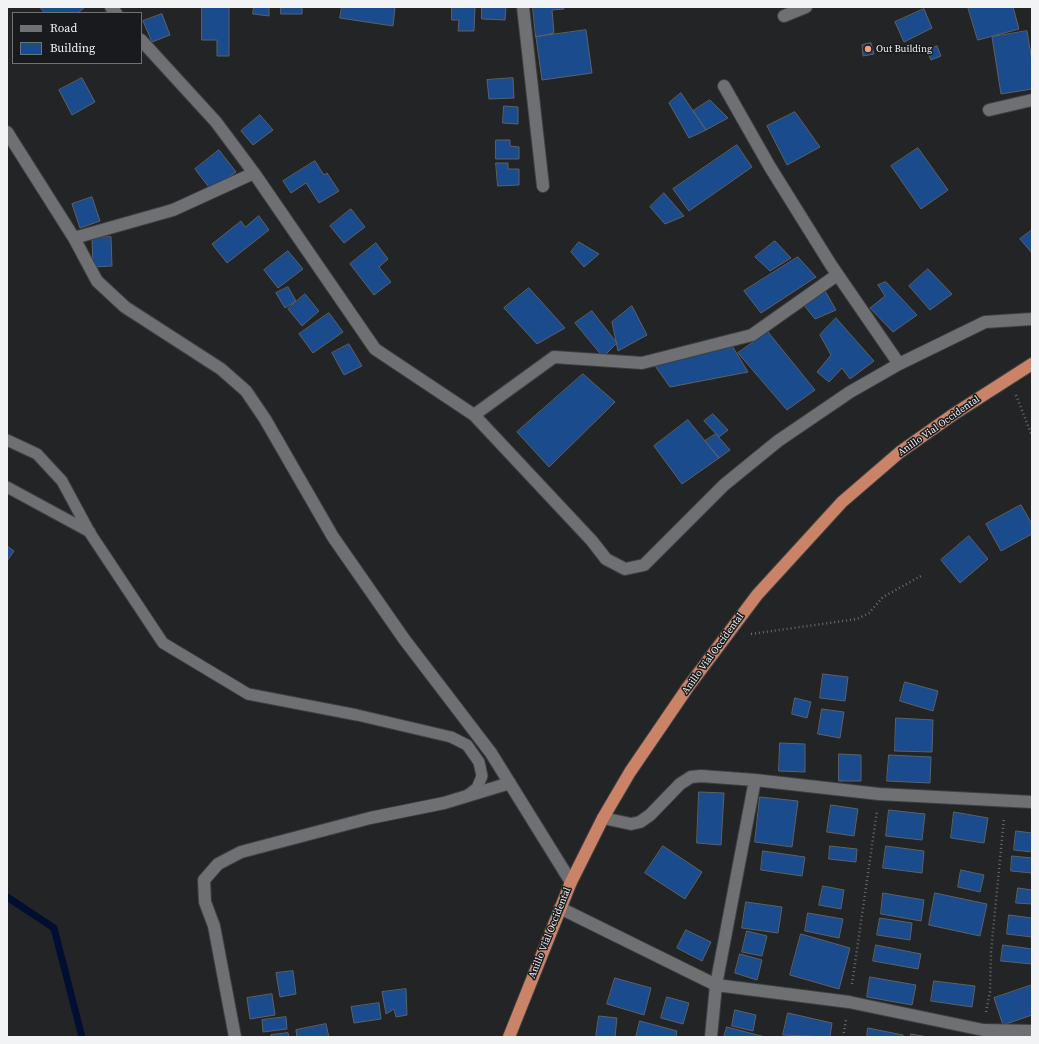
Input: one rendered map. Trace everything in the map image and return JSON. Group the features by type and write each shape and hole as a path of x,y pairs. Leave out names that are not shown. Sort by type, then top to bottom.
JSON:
{"highway":[{"name":"Anillo Vial Occidental","path":"509,1037 571,882 603,818 630,772 724,637 757,595 842,502 900,452 1032,364"}],"street":[{"path":"523,7 543,186"},
{"path":"784,16 806,7"},
{"path":"142,41 216,122 254,174 375,349 474,414 592,541 606,560 625,569 644,565 724,485 778,441 850,392 899,364 985,322 1032,319"},
{"path":"724,86 770,167 837,275 899,364"},
{"path":"989,110 1032,100"},
{"path":"7,132 74,238 97,281 125,307 222,369 246,391 265,419 333,537 404,639 491,753 571,882"},
{"path":"74,238 173,210 254,174"},
{"path":"474,414 554,357 642,363 752,335 837,275"},
{"path":"603,818 630,824 640,822 650,815 680,784 691,777 701,776 755,780 879,794 1032,802"},
{"path":"711,1037 716,985 755,780"},
{"path":"235,1037 214,926 205,902 204,880 218,864 241,852 370,818 466,797 510,783"},
{"path":"560,908 716,985 849,1002 982,1034 1032,1031"}],"lane":[{"path":"7,440 37,454 62,480 90,533 163,643 248,694 357,715 451,737 467,745 479,762 482,776 477,788 466,797"},
{"path":"7,487 90,533"}],"path":[{"path":"1009,378 1032,436"},
{"path":"724,637 857,619 869,613 882,597 921,576"},
{"path":"843,1037 879,794"},
{"path":"982,1034 990,992 991,952 1006,800"}],"building":[{"path":"40,7 85,7 79,12 44,12"},
{"path":"202,7 229,7 229,56 217,56 217,40 202,40"},
{"path":"254,7 269,7 269,16 253,14"},
{"path":"281,7 302,7 302,14 281,14"},
{"path":"342,7 395,7 393,26 340,18"},
{"path":"452,7 475,7 474,31 458,31 459,20 452,20"},
{"path":"482,7 506,7 505,20 482,19"},
{"path":"533,7 563,7 564,9 552,10 554,33 536,37"},
{"path":"968,7 1013,7 1019,29 978,40"},
{"path":"924,9 932,28 904,42 895,22"},
{"path":"162,14 170,35 152,42 143,21"},
{"path":"586,30 592,73 542,80 536,37"},
{"path":"1027,31 1032,61 1032,89 1001,94 992,37"},
{"name":"Out Building","path":"871,43 874,54 863,56 862,45"},
{"name":"Out Building","path":"937,46 941,56 931,60 927,51"},
{"path":"82,78 95,102 72,115 59,90"},
{"path":"513,78 514,98 489,99 487,80"},
{"path":"681,93 706,130 689,138 669,103"},
{"path":"710,100 728,118 706,130 693,111"},
{"path":"504,106 518,107 518,124 503,123"},
{"path":"795,112 820,147 787,165 767,126"},
{"path":"260,115 273,130 253,145 241,131"},
{"path":"496,140 510,140 510,146 519,147 519,159 496,159"},
{"path":"737,145 752,167 689,211 673,189"},
{"path":"918,148 948,190 921,209 891,166"},
{"path":"219,150 236,172 211,190 195,169"},
{"path":"315,161 324,175 327,173 339,191 319,203 306,183 291,193 283,181"},
{"path":"496,163 508,163 508,169 519,169 519,185 498,186"},
{"path":"664,193 684,216 665,224 650,207"},
{"path":"92,197 100,221 80,228 72,204"},
{"path":"351,209 365,227 344,243 330,226"},
{"path":"259,216 269,230 227,263 212,244 241,221 245,227"},
{"path":"1032,230 1032,253 1020,239"},
{"path":"111,237 112,266 93,267 92,238"},
{"path":"775,241 791,258 770,271 755,257"},
{"path":"579,242 599,254 584,267 571,252"},
{"path":"376,243 388,259 379,267 391,282 374,295 350,264"},
{"path":"288,251 303,269 278,288 264,270"},
{"path":"798,257 816,277 761,313 744,291"},
{"path":"928,269 952,294 930,310 909,286"},
{"path":"886,282 917,315 893,332 870,308 885,296 878,285"},
{"path":"288,287 296,301 285,308 276,293"},
{"path":"529,288 565,328 537,344 504,308"},
{"path":"824,289 836,310 815,319 803,304"},
{"path":"305,294 319,311 302,326 288,309"},
{"path":"632,306 647,335 618,351 612,322"},
{"path":"592,311 617,343 603,357 575,323"},
{"path":"329,313 343,332 313,353 299,334"},
{"path":"836,318 874,361 850,379 842,368 829,382 817,372 831,355 820,335"},
{"path":"768,332 815,390 787,410 738,353"},
{"path":"349,344 362,366 344,375 332,353"},
{"path":"731,344 748,372 670,387 653,363"},
{"path":"583,374 615,402 549,467 517,432"},
{"path":"713,414 728,430 719,437 704,421"},
{"path":"688,420 719,458 682,484 654,446"},
{"path":"716,434 730,450 719,458 705,441"},
{"path":"1021,505 1032,524 1032,534 1001,551 986,524"},
{"path":"969,536 988,559 960,583 941,560"},
{"path":"7,546 14,551 7,561"},
{"path":"823,674 848,677 845,701 820,698"},
{"path":"905,682 938,691 933,711 900,701"},
{"path":"795,698 811,702 807,718 792,714"},
{"path":"822,709 844,712 840,738 818,734"},
{"path":"896,718 933,720 932,752 895,751"},
{"path":"780,743 805,744 805,772 779,771"},
{"path":"839,754 861,755 861,781 839,781"},
{"path":"889,755 931,757 930,783 887,781"},
{"path":"699,792 724,793 721,845 697,843"},
{"path":"760,797 798,801 792,847 755,842"},
{"path":"831,805 858,809 854,836 827,832"},
{"path":"889,810 925,814 922,840 886,836"},
{"path":"954,812 988,818 984,843 951,838"},
{"path":"1016,831 1032,833 1032,852 1014,850"},
{"path":"663,846 702,872 685,899 645,873"},
{"path":"830,846 857,849 856,862 829,859"},
{"path":"886,846 924,851 922,873 883,868"},
{"path":"763,851 805,857 802,876 761,870"},
{"path":"1012,856 1032,858 1032,873 1011,871"},
{"path":"961,870 984,875 980,892 958,887"},
{"path":"823,886 844,890 841,909 819,905"},
{"path":"1018,888 1032,890 1032,904 1016,903"},
{"path":"883,893 924,900 921,921 881,914"},
{"path":"935,893 987,904 980,936 929,925"},
{"path":"746,902 782,907 778,933 742,928"},
{"path":"808,913 843,919 839,938 805,931"},
{"path":"1009,915 1032,918 1032,937 1007,934"},
{"path":"880,918 912,923 910,940 877,935"},
{"path":"686,930 711,942 702,961 677,948"},
{"path":"747,931 767,936 762,956 742,952"},
{"path":"801,934 850,948 839,989 790,975"},
{"path":"876,945 921,954 918,969 873,961"},
{"path":"1003,945 1032,949 1032,964 1001,961"},
{"path":"740,954 762,960 757,980 735,973"},
{"path":"293,971 296,994 280,997 276,973"},
{"path":"870,977 916,985 912,1005 867,997"},
{"path":"615,978 651,988 644,1015 607,1004"},
{"path":"934,981 975,986 972,1007 931,1001"},
{"path":"1032,985 1032,1015 1003,1025 994,998"},
{"path":"406,989 407,1015 396,1017 394,1009 386,1014 382,992"},
{"path":"272,994 275,1015 250,1019 247,998"},
{"path":"667,997 689,1003 683,1024 661,1018"},
{"path":"379,1003 381,1019 354,1023 351,1007"},
{"path":"735,1010 756,1015 753,1031 732,1026"},
{"path":"788,1013 832,1023 830,1037 783,1035"},
{"path":"599,1016 617,1018 615,1037 596,1037"},
{"path":"286,1017 287,1029 263,1032 262,1020"},
{"path":"640,1021 677,1031 676,1037 636,1037"},
{"path":"326,1024 329,1037 297,1037 296,1030"},
{"path":"727,1027 765,1037 724,1037"},
{"path":"868,1028 903,1035 903,1037 867,1037"},
{"path":"288,1033 289,1037 271,1037 271,1035"},
{"path":"911,1034 928,1037 911,1037"}],"waterway":[{"path":"7,897 54,928 82,1037"}],"place":[{"name":"Out Building","path":"868,49"}]}
